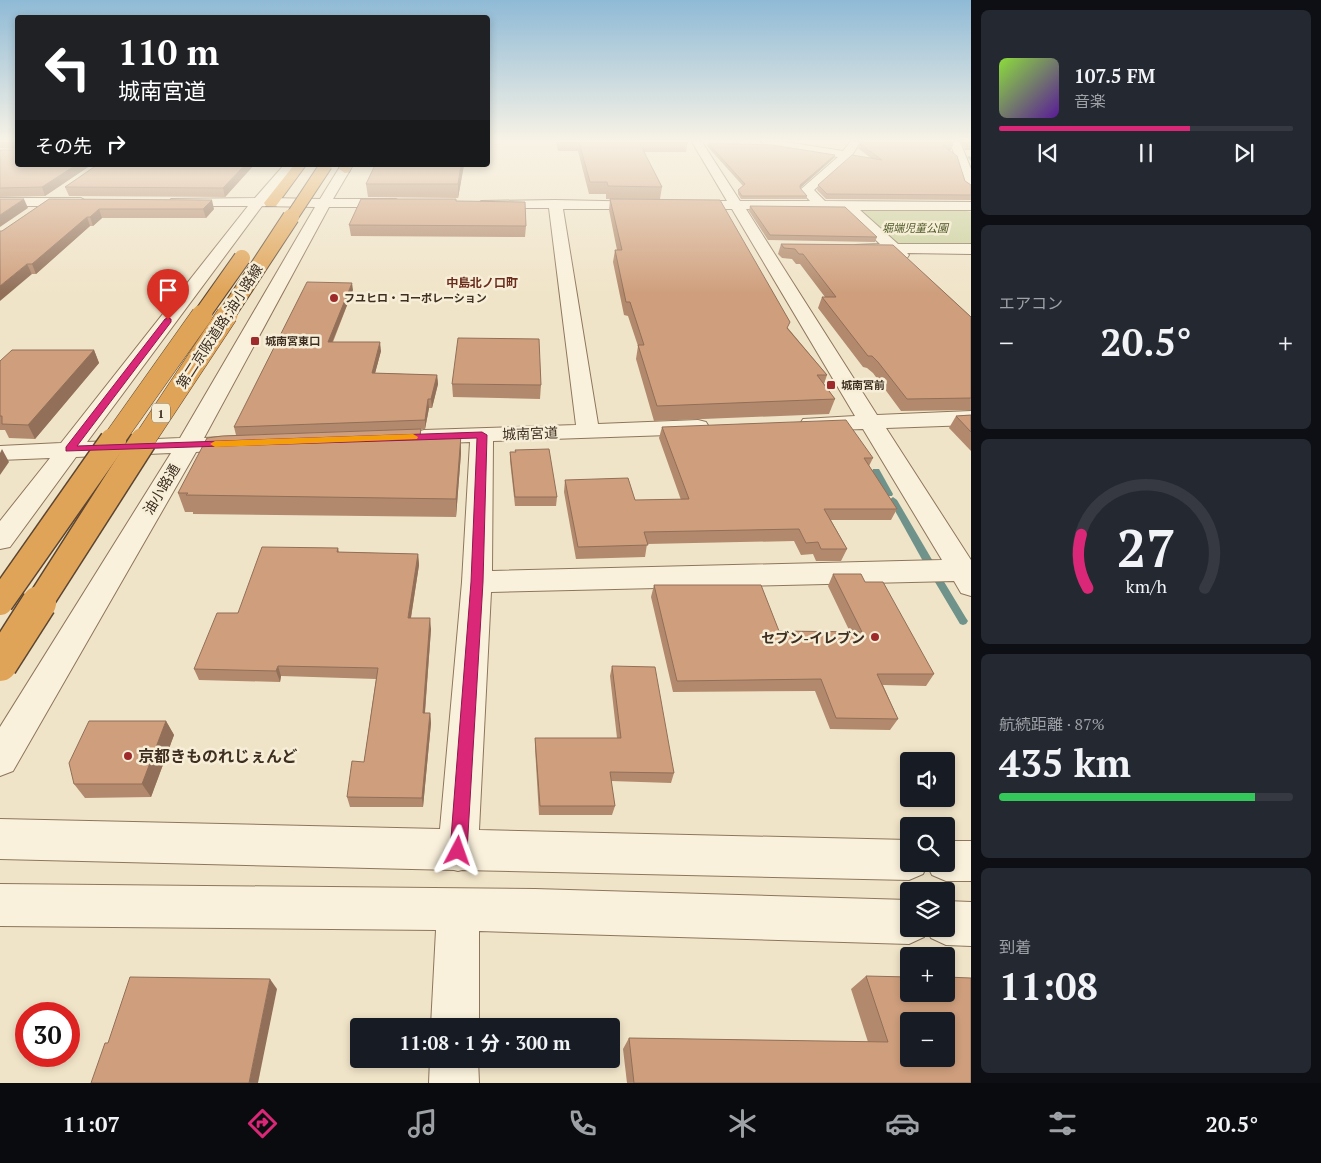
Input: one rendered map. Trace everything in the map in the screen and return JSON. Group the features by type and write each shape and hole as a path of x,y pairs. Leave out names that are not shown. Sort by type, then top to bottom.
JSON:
{"highway":[{"path":"264,203 274,193"},
{"name":"第二京阪道路;油小路線","path":"0,602 189,332 290,193"},
{"name":"第二京阪道路;油小路線","path":"0,664 126,468 322,193"}],"street":[{"path":"28,217 63,193"},
{"path":"0,540 223,248 271,193"},
{"name":"油小路通","path":"0,758 188,445 328,193"},
{"path":"728,193 736,205 772,247 870,422 968,575"},
{"path":"809,193 822,205"},
{"path":"0,202 99,202"},
{"path":"158,202 410,203"},
{"path":"468,204 971,206"},
{"path":"555,204 588,431"},
{"path":"847,205 916,268"},
{"path":"0,209 6,209 0,213"},
{"path":"847,248 971,248"},
{"path":"792,424 971,418"},
{"name":"城南宮道","path":"403,438 714,427"},
{"path":"458,851 477,582 482,435"},
{"path":"0,452 264,442"},
{"path":"477,582 968,575"},
{"path":"0,839 900,860"},
{"path":"955,861 971,862"},
{"path":"0,905 458,909 900,922"},
{"path":"455,1018 458,909"},
{"path":"955,923 971,924"},
{"path":"454,1068 454,1083"}],"green space":[{"name":"堀端児童公園","path":"864,209 958,209 971,212 971,247 899,246 860,211"}],"building":[{"path":"740,193 804,193 807,196 742,196"},
{"path":"826,193 971,193 971,195"},
{"path":"0,199 24,199 0,215"},
{"path":"49,199 212,200 203,209 99,209 32,264 27,264 0,286 0,231"},
{"path":"361,199 456,199 456,201 525,202 526,226 349,225"},
{"path":"610,199 720,200 790,322 787,328 827,375 817,375 835,399 657,406 638,345 644,345 630,302 626,302 615,250 622,250"},
{"path":"750,206 845,207 877,237 770,235"},
{"path":"781,244 893,245 971,317 971,398 907,399 878,362 872,356 868,356 822,297 836,297 803,254 799,254 795,249 784,248"},
{"path":"307,282 352,283 328,342 380,342 372,373 437,375 431,399 428,399 425,420 234,427"},
{"path":"458,338 539,339 541,385 452,384"},
{"path":"12,350 94,350 28,425 2,424 2,416 0,416 0,361"},
{"path":"971,415 971,432 956,416"},
{"path":"846,420 873,458 864,458 897,509 824,509 847,549 821,549 818,542 806,543 799,529 644,532 648,545 578,547 565,480 628,478 635,500 689,499 662,427"},
{"path":"421,429 420,435 461,435 456,499 186,495 188,493 178,493 207,438"},
{"path":"549,449 557,497 515,497 510,452 516,452 515,450"},
{"path":"262,547 338,548 337,552 418,554 408,618 430,618 423,713 430,713 422,798 347,797 352,761 364,762 378,668 278,666 276,671 194,669 217,613 238,613"},
{"path":"833,574 861,574 865,582 883,582 934,674 877,674 898,719 836,718 821,679 677,681 654,585 761,585 779,631 862,632"},
{"path":"612,666 655,667 674,773 610,772 615,806 540,806 535,738 621,738"},
{"name":"京都きものれじぇんど","path":"89,721 166,721 142,784 74,784 69,763"},
{"path":"866,976 900,977 900,1002 955,1002 955,977 971,978 971,1083 634,1083 629,1038 888,1042"},
{"path":"130,977 270,979 249,1083 91,1083 105,1043 108,1043"}],"waterway":[{"path":"876,471 889,494"},
{"path":"893,500 929,563"},
{"path":"940,582 963,621"}],"slow traffic":[{"path":"215,444 413,437"}],"place":[{"name":"フユヒロ・コーポレーション","path":"334,298"},
{"name":"城南宮東口","path":"255,341"},
{"name":"城南宮前","path":"831,385"},
{"name":"セブン-イレブン","path":"875,637"},
{"name":"京都きものれじぇんど","path":"128,756"}],"district":[{"name":"中島北ノ口町","path":"482,282"}],"route":[{"path":"168,320 69,449 482,435 477,582 458,851"}]}
